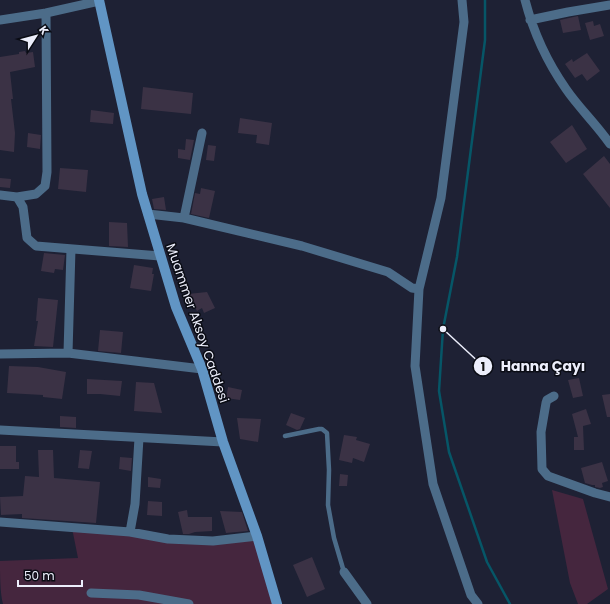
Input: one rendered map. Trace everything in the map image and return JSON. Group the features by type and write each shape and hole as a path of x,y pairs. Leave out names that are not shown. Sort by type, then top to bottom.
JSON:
{"street":[{"path":"0,20 46,13 99,0"},
{"name":"Muammer Aksoy Caddesi","path":"99,0 139,179 160,256 176,307 202,369 223,442 257,536 277,604"},
{"path":"462,0 464,22 441,198 419,289 415,366 433,484 472,595 478,604"},
{"path":"525,0 530,20 553,68 566,90 606,132 610,144"},
{"path":"530,20 610,5"},
{"path":"0,195 17,197 36,194 45,186 47,172 46,13"},
{"path":"184,218 202,133"},
{"path":"17,197 24,207 27,238 36,246 160,256"},
{"path":"148,214 184,218 294,244 388,272 412,288 419,289"},
{"path":"68,353 71,249"},
{"path":"0,354 68,353 202,369"},
{"path":"554,396 547,400 546,404 542,432 542,469 548,476 610,497"},
{"path":"0,430 223,442"},
{"path":"130,532 135,504 139,438"},
{"path":"0,522 130,532 168,539 213,540 257,536"},
{"path":"344,572 367,604"},
{"path":"91,593 139,595 189,604"}],"lane":[{"path":"285,436 319,428 327,433 329,470 328,505 334,538 344,572"}],"shaded area":[{"path":"552,490 583,499 608,589 587,604 578,604 570,583"},
{"path":"72,528 168,539 257,536 277,604 3,604 0,561 78,558"}],"building":[{"path":"578,16 581,30 563,33 560,20"},
{"path":"593,21 594,26 600,24 604,36 590,40 585,23"},
{"path":"25,51 26,53 33,52 35,67 10,72 13,99 11,99 15,133 14,152 0,150 0,57 19,54 19,52"},
{"path":"587,53 600,71 587,81 582,74 575,78 565,64 572,59 573,62"},
{"path":"143,87 193,93 191,114 141,109"},
{"path":"91,110 114,113 113,124 90,122"},
{"path":"240,118 272,123 269,145 256,143 257,135 238,133"},
{"path":"572,125 587,149 566,163 550,142"},
{"path":"28,133 41,135 40,149 27,147"},
{"path":"186,139 194,140 190,160 178,158 178,149 185,150"},
{"path":"208,145 216,146 214,161 206,160"},
{"path":"604,156 610,164 610,208 583,174"},
{"path":"60,168 88,170 86,192 58,189"},
{"path":"0,178 11,179 10,188 0,187"},
{"path":"201,188 215,191 209,218 191,214 195,193 200,194"},
{"path":"164,197 166,210 154,209 152,199"},
{"path":"109,222 127,223 128,247 109,246"},
{"path":"44,253 65,255 63,270 55,269 54,273 41,271"},
{"path":"134,265 153,268 152,274 154,274 151,291 130,288"},
{"path":"207,292 215,308 204,313 202,308 197,311 188,294"},
{"path":"38,298 58,300 53,347 34,346 38,321 36,321"},
{"path":"100,330 123,332 121,353 98,351"},
{"path":"9,366 38,367 66,372 62,399 43,397 43,395 7,393"},
{"path":"579,378 583,396 573,398 568,380"},
{"path":"87,379 122,381 120,396 87,394"},
{"path":"136,382 154,383 162,413 134,411"},
{"path":"228,387 242,390 240,400 226,398"},
{"path":"610,394 610,417 607,417 602,395"},
{"path":"586,409 591,424 583,426 584,450 574,450 574,437 578,437 572,414"},
{"path":"291,413 305,418 300,429 297,430 286,425"},
{"path":"60,416 76,417 76,428 60,427"},
{"path":"237,418 261,419 258,442 240,439"},
{"path":"344,435 357,437 356,440 370,444 364,462 353,458 352,463 339,460"},
{"path":"0,446 16,446 16,462 19,462 19,469 0,469"},
{"path":"38,450 53,450 54,478 100,482 96,523 22,518 22,514 1,515 0,497 23,496 25,476 39,477"},
{"path":"80,450 92,451 89,469 78,468"},
{"path":"120,457 132,458 131,471 119,469"},
{"path":"602,462 608,481 602,483 603,487 600,488 595,487 595,485 585,483 581,468"},
{"path":"340,474 348,475 347,486 339,486"},
{"path":"148,477 161,479 160,488 148,487"},
{"path":"148,501 162,502 162,516 147,515"},
{"path":"187,510 188,517 212,517 212,531 183,534 178,512"},
{"path":"220,511 242,512 248,531 226,533"},
{"path":"312,557 325,589 307,597 293,565"}],"waterway":[{"path":"485,0 485,40 457,257 443,329 439,391 449,452 487,562 510,604"}],"place":[{"name":"Hanna Çayı","path":"443,329"}]}
